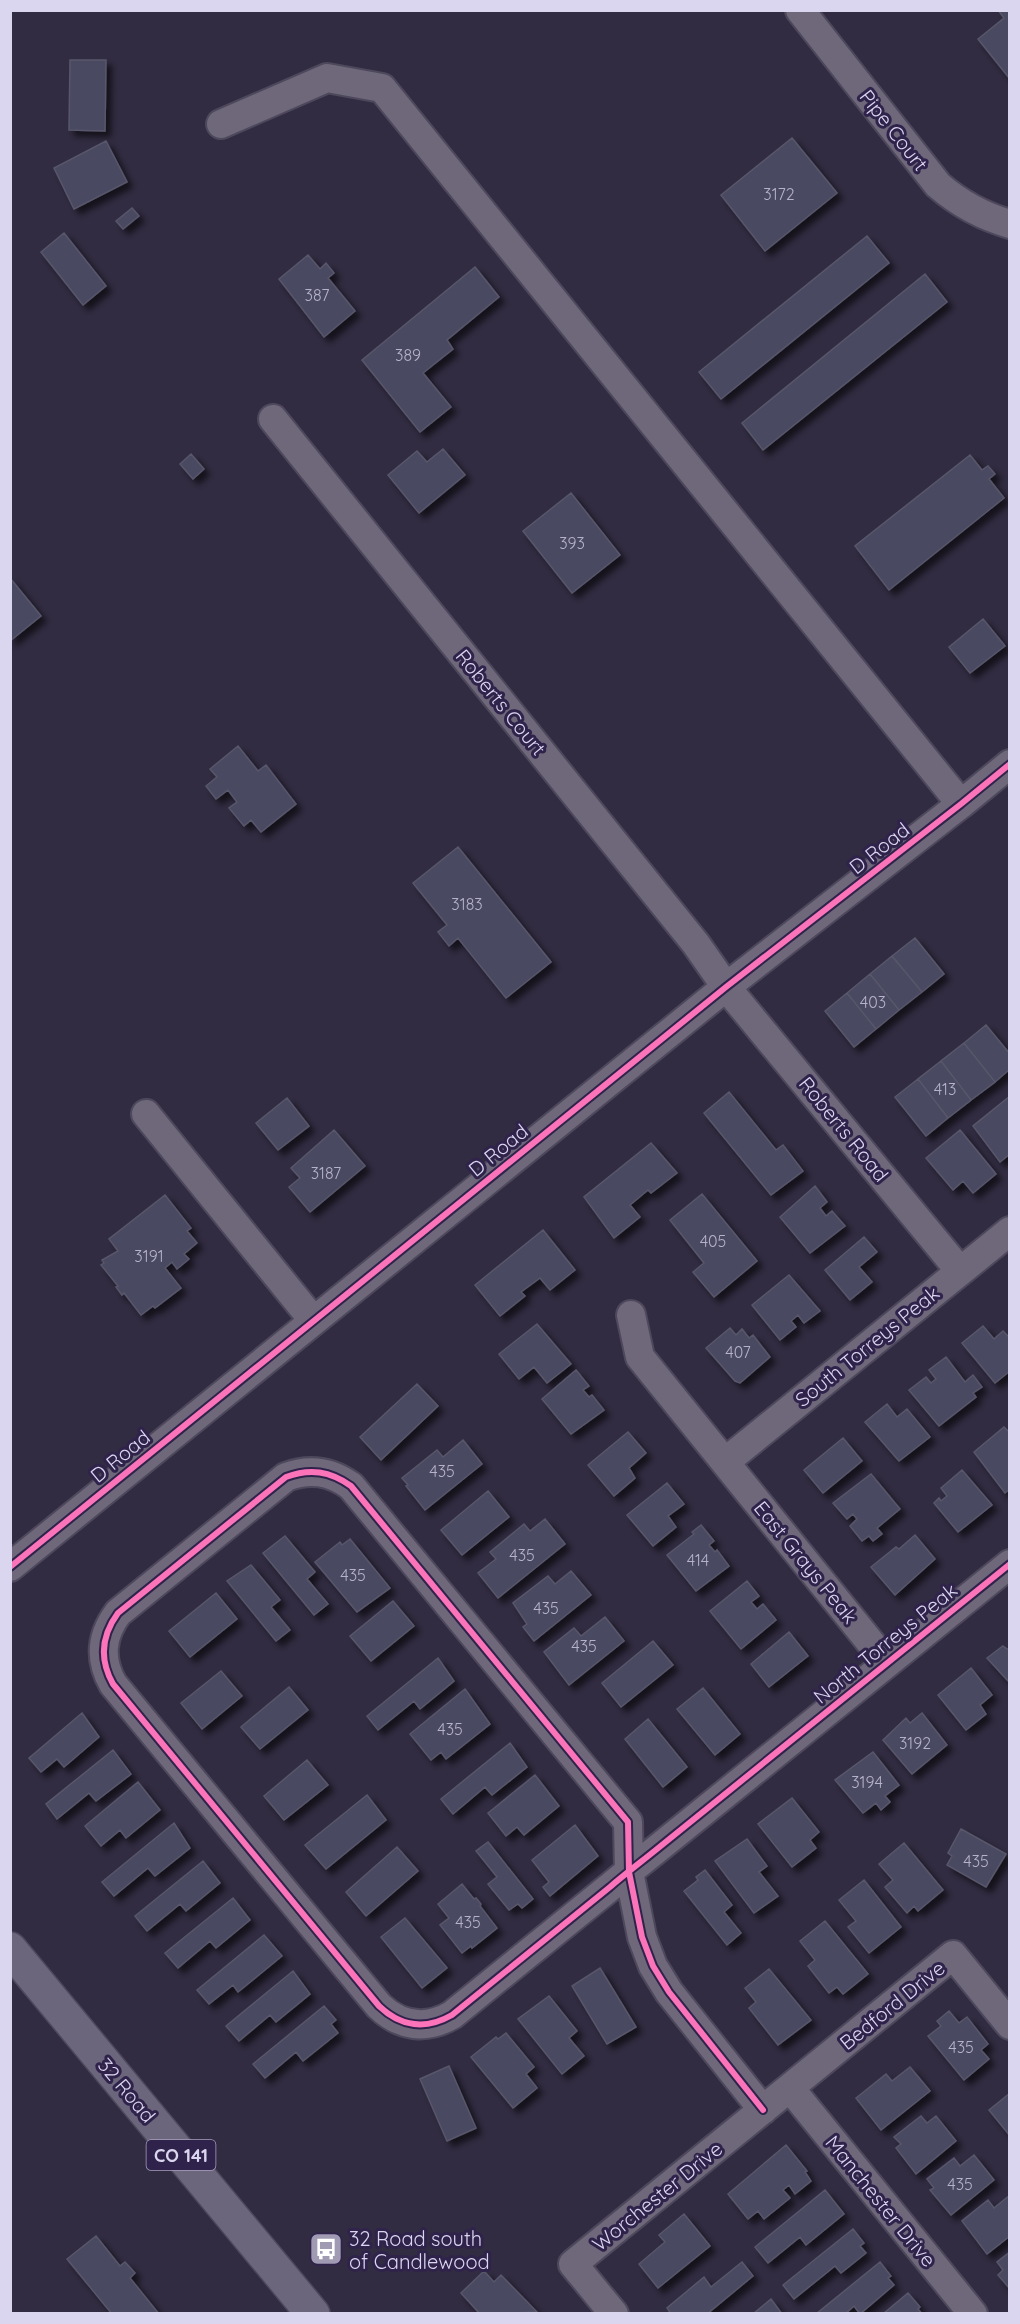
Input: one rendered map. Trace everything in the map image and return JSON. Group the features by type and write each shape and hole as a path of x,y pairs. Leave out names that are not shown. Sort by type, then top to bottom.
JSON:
{"main road":[{"name":"32 Road","path":"10,1949 305,2311"}],"street":[{"name":"Pipe Court","path":"800,10 938,185 955,200 974,211 1010,224"},
{"path":"221,124 327,78 382,88 961,804"},
{"name":"Roberts Court","path":"273,419 696,944 726,987"},
{"name":"D Road","path":"10,1567 726,987 1010,764"},
{"name":"Roberts Road","path":"726,987 960,1271"},
{"path":"146,1114 313,1320"},
{"name":"South Torreys Peak","path":"725,1462 1010,1231"},
{"name":"East Grays Peak","path":"631,1315 640,1357 887,1663"},
{"name":"North Torreys Peak","path":"628,1872 628,1822 351,1486 340,1478 313,1471 286,1477 118,1613 110,1624 105,1636 103,1661 113,1684 379,2006 396,2019 417,2025 429,2024 452,2015 1010,1564"},
{"path":"628,1872 642,1937 660,1979 763,2110"},
{"name":"Bedford Drive","path":"790,2088 953,1955 1010,2025"},
{"name":"Worchester Drive","path":"614,2313 573,2264 790,2088"},
{"name":"Manchester Drive","path":"790,2088 973,2313"}],"building":[{"path":"998,10 1010,10 1010,79 978,39 1004,18"},
{"path":"70,60 106,60 105,131 69,130"},
{"path":"792,138 837,193 765,251 721,195"},
{"path":"106,141 127,182 74,209 54,168"},
{"path":"132,208 139,216 123,229 116,221"},
{"path":"64,233 106,286 83,305 41,252"},
{"path":"867,236 889,263 721,399 699,372"},
{"path":"308,255 320,269 326,263 334,273 328,278 355,311 324,337 279,279"},
{"path":"475,267 499,297 447,340 453,349 423,373 451,407 420,432 362,360"},
{"path":"925,274 947,302 763,450 742,423"},
{"path":"443,449 465,475 419,513 388,475 417,451 427,462"},
{"path":"191,454 204,469 193,479 180,464"},
{"path":"970,455 982,470 988,466 995,474 989,479 1004,498 889,590 855,546"},
{"path":"571,493 620,555 572,593 523,531"},
{"path":"10,578 41,616 10,641"},
{"path":"983,619 1005,646 970,673 949,647"},
{"path":"238,746 258,771 266,765 296,804 261,832 251,820 244,826 229,808 237,802 228,790 216,799 206,786 217,777 210,769"},
{"path":"458,847 551,962 506,998 458,938 449,946 438,932 447,925 413,883"},
{"path":"915,938 944,974 922,992 892,956"},
{"path":"892,956 922,992 899,1010 870,974"},
{"path":"870,974 899,1010 876,1029 847,993"},
{"path":"847,993 876,1029 854,1047 825,1011"},
{"path":"986,1025 1010,1054 1010,1069 995,1082 964,1043"},
{"path":"964,1043 995,1082 971,1100 941,1061"},
{"path":"941,1061 971,1100 948,1118 918,1079"},
{"path":"918,1079 948,1118 926,1136 895,1097"},
{"path":"729,1092 776,1150 783,1145 803,1171 771,1195 704,1113"},
{"path":"1010,1096 1010,1154 1000,1162 973,1126"},
{"path":"287,1098 309,1126 278,1150 256,1123"},
{"path":"334,1130 365,1166 310,1212 289,1187 300,1178 291,1168"},
{"path":"960,1130 996,1174 973,1193 963,1181 953,1190 926,1158"},
{"path":"651,1143 677,1173 651,1193 648,1190 630,1205 640,1217 614,1238 584,1197"},
{"path":"815,1186 827,1202 820,1208 826,1216 832,1211 845,1226 810,1253 780,1217"},
{"path":"702,1194 757,1261 714,1297 693,1272 704,1263 670,1220"},
{"path":"165,1195 191,1228 187,1231 197,1243 184,1254 189,1259 177,1269 172,1262 165,1268 181,1288 155,1308 153,1306 141,1315 124,1293 122,1295 116,1287 118,1286 101,1265 104,1263 102,1260 118,1251 109,1239"},
{"path":"543,1230 575,1270 550,1290 540,1278 521,1292 525,1296 500,1316 475,1285"},
{"path":"864,1237 877,1252 859,1267 872,1282 850,1300 825,1270"},
{"path":"789,1275 820,1311 804,1323 798,1315 791,1321 796,1327 780,1340 752,1305"},
{"path":"537,1324 571,1364 547,1383 534,1367 519,1379 499,1354"},
{"path":"983,1326 994,1339 1003,1331 1010,1338 1010,1371 995,1383 962,1343"},
{"path":"730,1328 736,1335 742,1329 749,1338 753,1335 770,1357 740,1383 735,1381 706,1348"},
{"path":"946,1357 965,1382 973,1375 982,1387 973,1393 976,1397 939,1426 909,1390 926,1377 931,1383 936,1379 929,1370"},
{"path":"576,1370 589,1386 583,1390 589,1397 592,1395 604,1410 571,1434 542,1399"},
{"path":"417,1384 438,1406 381,1460 360,1437"},
{"path":"887,1404 897,1417 907,1409 930,1437 899,1461 865,1422"},
{"path":"1004,1427 1010,1433 1010,1489 1005,1493 974,1452"},
{"path":"628,1432 646,1453 629,1468 635,1478 614,1496 588,1465"},
{"path":"843,1438 862,1461 823,1493 804,1470"},
{"path":"463,1440 482,1464 425,1510 402,1478 437,1450 443,1457"},
{"path":"962,1470 992,1505 958,1532 934,1503 939,1498 941,1501 947,1496 941,1488"},
{"path":"871,1474 900,1509 877,1528 882,1534 873,1541 869,1536 862,1541 850,1526 857,1519 853,1514 847,1519 833,1503"},
{"path":"667,1483 684,1504 668,1516 676,1527 653,1546 627,1515"},
{"path":"488,1491 509,1517 462,1555 441,1530"},
{"path":"545,1519 565,1544 498,1598 478,1573 496,1559 490,1552 524,1524 530,1531"},
{"path":"701,1525 714,1541 709,1545 715,1552 717,1550 729,1566 696,1591 667,1555 694,1534 692,1532"},
{"path":"915,1535 935,1559 895,1595 871,1567 896,1547 899,1549"},
{"path":"285,1536 315,1572 307,1579 328,1604 314,1615 263,1553"},
{"path":"350,1539 390,1588 357,1612 315,1562 340,1542 342,1545"},
{"path":"251,1565 280,1600 271,1607 290,1630 276,1641 227,1581"},
{"path":"571,1571 591,1595 534,1641 523,1627 527,1624 513,1603 548,1576 555,1584"},
{"path":"747,1581 759,1596 751,1602 757,1609 763,1604 776,1620 741,1649 710,1611"},
{"path":"216,1593 237,1619 190,1657 169,1631"},
{"path":"393,1601 414,1626 371,1661 350,1636"},
{"path":"605,1617 624,1641 569,1685 544,1652 574,1628 581,1636"},
{"path":"789,1632 808,1656 769,1687 751,1664"},
{"path":"653,1641 673,1665 621,1707 602,1683"},
{"path":"1003,1646 1010,1651 1010,1683 987,1658"},
{"path":"438,1658 454,1681 420,1709 414,1701 378,1730 367,1716"},
{"path":"971,1668 992,1695 980,1705 986,1714 966,1730 938,1695"},
{"path":"221,1671 242,1696 202,1729 181,1703"},
{"path":"289,1687 308,1710 260,1749 241,1727"},
{"path":"703,1688 740,1734 715,1755 677,1709"},
{"path":"465,1689 490,1724 446,1759 441,1752 431,1760 410,1734"},
{"path":"82,1713 99,1737 64,1767 57,1759 41,1772 29,1758"},
{"path":"922,1713 947,1745 912,1774 883,1740 906,1718 910,1723"},
{"path":"648,1719 687,1767 663,1787 625,1739"},
{"path":"510,1743 527,1767 492,1795 485,1787 453,1814 441,1799"},
{"path":"113,1750 131,1774 96,1801 89,1793 57,1819 46,1804"},
{"path":"873,1752 899,1785 885,1796 890,1802 881,1810 876,1803 863,1813 835,1780"},
{"path":"307,1760 328,1785 284,1820 264,1796"},
{"path":"535,1775 559,1806 524,1835 517,1827 506,1836 488,1813"},
{"path":"138,1782 160,1810 126,1838 120,1830 101,1846 85,1826"},
{"path":"367,1795 386,1820 326,1869 305,1845"},
{"path":"792,1798 819,1832 810,1840 816,1848 792,1867 758,1824"},
{"path":"174,1823 190,1848 155,1876 148,1868 114,1896 102,1882"},
{"path":"575,1825 598,1856 550,1896 543,1887 549,1882 532,1860"},
{"path":"961,1829 1006,1854 986,1887 947,1865 952,1856 948,1853"},
{"path":"747,1839 767,1866 759,1872 778,1896 754,1913 715,1861"},
{"path":"488,1842 533,1899 522,1908 518,1904 509,1910 488,1884 497,1877 476,1851"},
{"path":"904,1843 943,1890 918,1911 914,1906 907,1913 885,1887 893,1880 879,1864"},
{"path":"397,1847 418,1871 366,1916 346,1892"},
{"path":"203,1861 220,1883 186,1911 180,1904 147,1931 135,1916"},
{"path":"705,1870 732,1905 724,1912 741,1933 727,1945 684,1891 698,1880 696,1877"},
{"path":"864,1880 901,1927 869,1953 848,1927 856,1921 839,1900"},
{"path":"462,1884 481,1904 480,1906 497,1928 462,1953 440,1925 449,1918 438,1904"},
{"path":"233,1898 250,1920 216,1948 210,1941 178,1968 165,1953"},
{"path":"405,1918 447,1968 422,1988 381,1937"},
{"path":"825,1921 868,1974 843,1994 837,1987 829,1993 808,1966 815,1960 800,1941"},
{"path":"264,1935 282,1956 238,1992 233,1985 209,2004 197,1990"},
{"path":"600,1968 636,2027 607,2044 572,1986"},
{"path":"769,1969 811,2020 778,2045 749,2008 756,2002 745,1988"},
{"path":"293,1971 310,1994 276,2022 270,2015 239,2041 226,2026"},
{"path":"549,1996 577,2031 569,2038 584,2056 562,2074 518,2019"},
{"path":"324,2006 336,2020 331,2024 338,2033 303,2061 296,2052 265,2078 253,2064"},
{"path":"949,2011 959,2023 967,2017 988,2044 981,2050 989,2059 964,2080 928,2036 941,2026 937,2021"},
{"path":"506,2033 534,2067 526,2074 537,2088 513,2108 471,2057 496,2037 498,2039"},
{"path":"449,2066 476,2128 447,2141 420,2079"},
{"path":"910,2067 930,2091 881,2130 856,2098 886,2074 892,2081"},
{"path":"1010,2093 1010,2136 989,2110"},
{"path":"921,2116 927,2123 936,2116 956,2141 916,2174 896,2148 901,2144 894,2137"},
{"path":"786,2145 807,2171 805,2172 811,2181 795,2194 789,2185 783,2190 790,2198 764,2219 758,2211 748,2219 728,2194"},
{"path":"974,2155 994,2180 951,2215 930,2190 934,2188 927,2179 954,2158 960,2166"},
{"path":"825,2190 844,2214 806,2245 800,2237 768,2263 755,2247"},
{"path":"1010,2195 1010,2236 987,2254 962,2221 988,2200 994,2208"},
{"path":"684,2214 710,2246 658,2288 639,2264 665,2242 659,2235"},
{"path":"853,2229 864,2243 860,2246 866,2253 841,2273 835,2266 794,2299 783,2285"},
{"path":"96,2236 120,2266 125,2262 135,2273 130,2278 159,2314 112,2314 67,2259"},
{"path":"1010,2252 1010,2289 998,2275 1003,2270 997,2262"},
{"path":"742,2262 753,2276 707,2314 671,2314 667,2308 704,2277 711,2287"},
{"path":"880,2262 891,2276 888,2278 894,2285 860,2314 854,2306 845,2314 816,2314"},
{"path":"484,2271 494,2282 501,2275 537,2312 480,2314 461,2293"},
{"path":"908,2293 920,2307 918,2309 922,2314 883,2314"},
{"path":"771,2299 782,2314 753,2314"}],"cycle path":[{"path":"10,1567 726,987 1010,764"},
{"path":"763,2110 669,1992 653,1966 642,1937 629,1872 628,1822 351,1486 320,1472 303,1472 286,1477 118,1613 108,1630 104,1657 105,1666 113,1684 379,2006 405,2022 423,2024 433,2023 452,2015 627,1873 633,1868 1010,1564"}],"place":[{"name":"32 Road south of Candlewood","path":"326,2249"}]}
